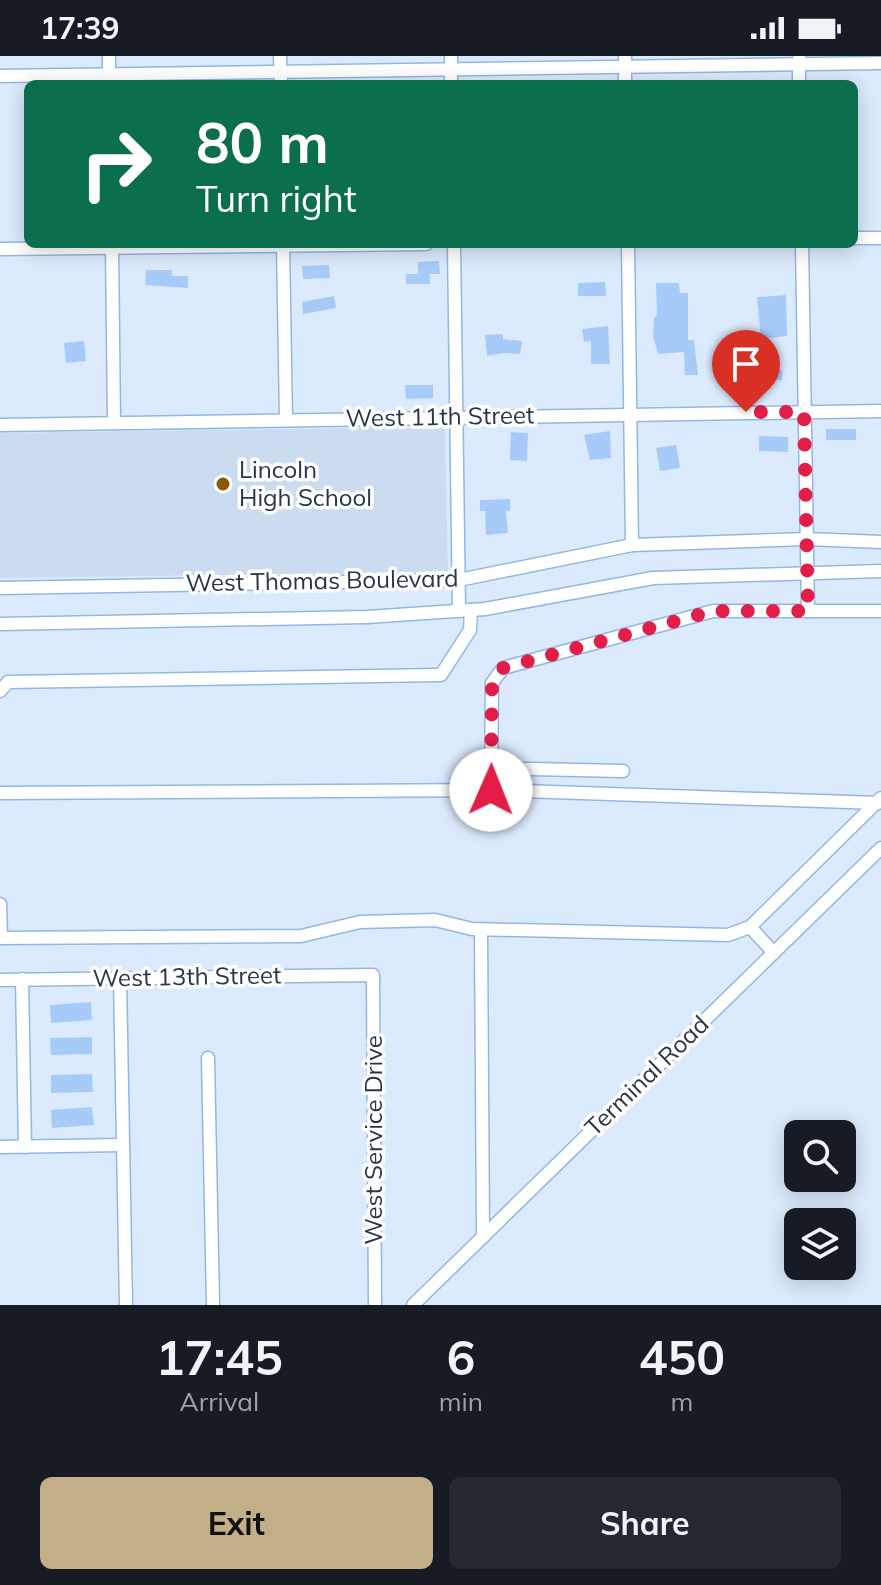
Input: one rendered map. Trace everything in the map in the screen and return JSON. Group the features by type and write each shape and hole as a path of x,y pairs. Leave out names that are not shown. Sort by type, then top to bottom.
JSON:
{"street":[{"path":"109,56 109,79"},
{"path":"280,56 281,78"},
{"path":"0,76 281,78 451,63 799,60 881,63"},
{"path":"858,238 881,238"},
{"path":"0,249 37,248"},
{"path":"112,248 114,423"},
{"path":"283,248 286,419"},
{"path":"0,691 8,682 441,675 470,630 459,580 454,248"},
{"path":"628,248 632,545"},
{"path":"802,248 808,611"},
{"name":"West 11th Street","path":"0,425 881,411"},
{"name":"West Thomas Boulevard","path":"0,588 459,580 632,545 807,539 881,542"},
{"name":"West Thomas Boulevard","path":"0,624 367,617 465,611 653,578 881,571"},
{"path":"491,790 492,683 503,668 713,611 881,611"},
{"path":"491,768 623,771"},
{"path":"0,793 491,790 879,802"},
{"path":"0,904 1,938 301,936 360,922 435,920 481,930 728,935 750,927 879,802"},
{"name":"Terminal Road","path":"413,1305 881,848"},
{"path":"750,927 774,953"},
{"path":"481,930 483,1237"},
{"name":"West 13th Street","path":"0,980 373,975"},
{"name":"West Service Drive","path":"373,975 375,1305"},
{"path":"120,978 126,1305"},
{"path":"22,979 25,1147"},
{"path":"208,1058 213,1305"},
{"path":"0,1147 123,1145"}],"shaded area":[{"name":"Lincoln High School","path":"445,427 448,572 0,578 0,433"}],"building":[{"path":"439,261 440,274 430,274 430,284 406,284 406,274 418,274 418,262"},
{"path":"329,265 330,278 303,279 302,266"},
{"path":"146,270 172,270 172,276 188,276 188,288 145,285"},
{"path":"605,282 606,296 578,296 578,283"},
{"path":"656,283 679,283 680,293 688,293 688,340 694,340 698,375 685,375 684,352 658,354 653,336 657,312"},
{"path":"786,295 787,336 761,339 757,297"},
{"path":"334,296 336,308 303,314 302,302"},
{"path":"608,326 610,364 591,364 591,341 584,342 582,329"},
{"path":"503,334 503,339 522,341 520,354 487,356 485,335"},
{"path":"84,341 86,361 66,363 64,343"},
{"path":"738,370 782,370 782,380 738,380"},
{"path":"405,385 433,385 433,398 406,399"},
{"path":"826,429 856,429 856,440 826,440"},
{"path":"610,431 611,458 590,460 584,435"},
{"path":"511,432 528,433 527,461 510,460"},
{"path":"759,436 788,437 788,452 759,451"},
{"path":"676,445 680,468 660,471 656,448"},
{"path":"510,499 510,511 506,511 508,533 486,535 485,511 480,511 480,500"},
{"path":"91,1002 92,1020 51,1023 50,1005"},
{"path":"92,1037 92,1054 51,1055 50,1038"},
{"path":"92,1074 93,1092 51,1093 51,1075"},
{"path":"92,1107 94,1125 52,1128 51,1110"}],"place":[{"name":"Lincoln High School","path":"223,484"}],"route":[{"path":"491,790 492,683 503,668 713,611 808,611 804,412 746,412"}]}
